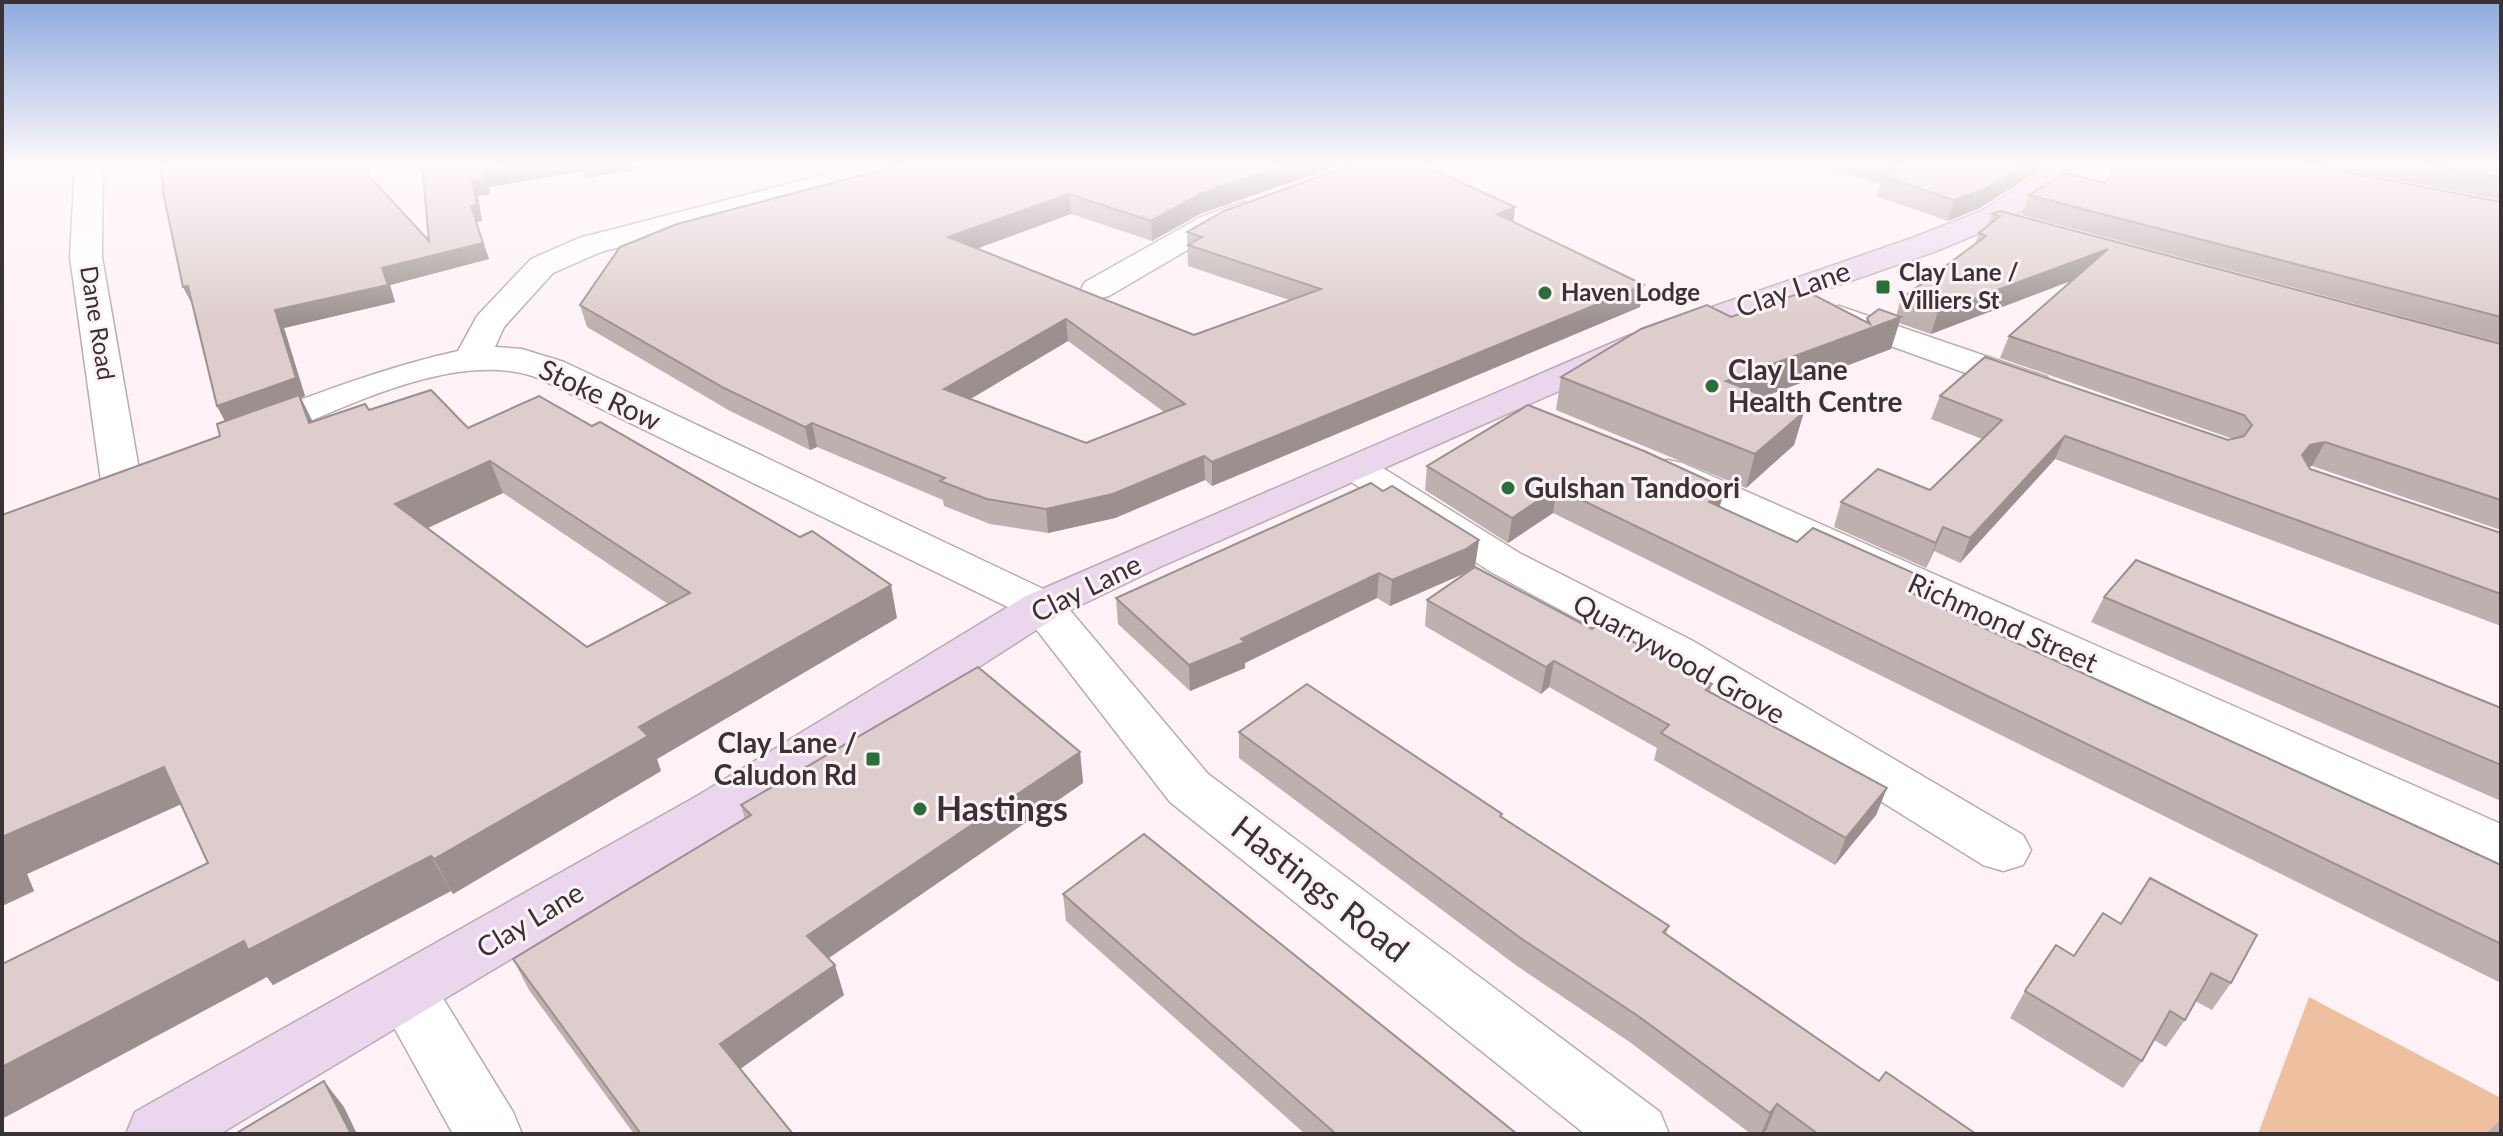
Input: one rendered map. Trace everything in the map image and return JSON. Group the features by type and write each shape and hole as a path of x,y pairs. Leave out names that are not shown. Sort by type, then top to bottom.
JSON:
{"street":[{"name":"Dane Road","path":"87,217 86,257 120,481"},
{"path":"471,360 489,323 542,266 590,245 696,217"},
{"path":"1097,289 1228,217"},
{"path":"1990,218 2026,227"},
{"name":"Clay Lane","path":"159,1134 716,810 1042,606 1145,558 1640,343 1923,245 1990,218"},
{"path":"1778,294 2072,398"},
{"name":"Stoke Row","path":"221,443 402,377 471,360 521,360 551,370 1042,606"},
{"path":"1502,403 1557,426"},
{"name":"Richmond Street","path":"1626,454 2501,848"},
{"name":"Quarrywood Grove","path":"1356,468 1506,563 1676,652 2003,850"},
{"name":"Hastings Road","path":"1042,606 1189,788 1636,1134"},
{"path":"406,993 489,1134"}],"shaded area":[{"path":"2309,997 2501,1098 2501,1134 2258,1134"}],"building":[{"path":"168,217 407,217 429,241 427,217 475,217 483,243 382,268 388,285 275,310 296,378 217,406 188,286 183,287"},
{"path":"703,217 1004,217 948,237 1194,335 1321,289 1188,245 1202,237 1187,232 1213,217 1503,217 1644,285 1212,462 1204,456 1113,494 1046,509 987,499 940,481 945,478 812,423 805,427 724,388 580,305 620,247","holes":["1066,319 1185,404 1086,443 944,389"]},
{"path":"1999,217 2023,217 2501,344 2501,500 2325,442 2310,445 2302,455 2310,469 2501,533 2501,594 2065,436 1970,538 1943,527 1936,543 1841,502 1878,469 1930,490 2002,420 1940,396 1985,357 2228,440 2244,436 2252,425 2244,415 2009,336 2108,249 1938,312 1901,299 1986,236 1979,233"},
{"path":"2114,217 2501,217 2501,317"},
{"path":"1806,291 1870,324 1867,318 1879,309 1901,317 1726,381 1804,412 1755,454 1561,377 1641,329 1707,305 1731,317"},
{"path":"431,390 468,428 539,396 592,426 600,422 800,537 812,531 891,585 639,727 648,736 434,859 431,856 248,950 244,941 2,1067 2,964 208,863 164,767 2,837 2,515 220,436 217,424 299,395 309,423 365,404 369,410","holes":["490,461 690,593 587,647 395,504"]},
{"path":"1528,405 1644,451 1725,488 1709,502 1797,542 1813,528 1920,576 1912,593 2501,865 2501,944 1557,488 1512,518 1427,466"},
{"path":"1371,483 1383,491 1392,486 1479,540 1466,549 1392,580 1379,573 1241,639 1245,642 1189,665 1116,598"},
{"path":"2136,560 2501,708 2501,765 2104,597"},
{"path":"1475,567 1592,629 1599,623 1712,684 1706,690 1887,788 1846,838 1661,733 1669,725 1554,661 1546,667 1427,600"},
{"path":"978,667 1080,752 807,936 835,965 720,1044 793,1134 641,1134 513,959 751,815 741,805"},
{"path":"1307,684 1502,814 1500,816 1669,926 1663,932 1879,1081 1886,1072 1976,1134 1818,1134 1777,1104 1770,1113 1638,1016 1522,939 1239,732"},
{"path":"1144,834 1517,1134 1336,1134 1063,894"},
{"path":"2150,878 2257,935 2231,983 2211,973 2185,1020 2170,1011 2142,1061 2025,991 2056,945 2074,956 2103,913 2121,924"},
{"path":"324,1081 351,1134 235,1134"}],"place":[{"name":"Clay Lane / Villiers St","path":"1883,287"},
{"name":"Haven Lodge","path":"1545,293"},
{"name":"Clay Lane Health Centre","path":"1712,386"},
{"name":"Gulshan Tandoori","path":"1508,488"},
{"name":"Clay Lane / Caludon Rd","path":"873,759"},
{"name":"Hastings","path":"920,809"}]}
